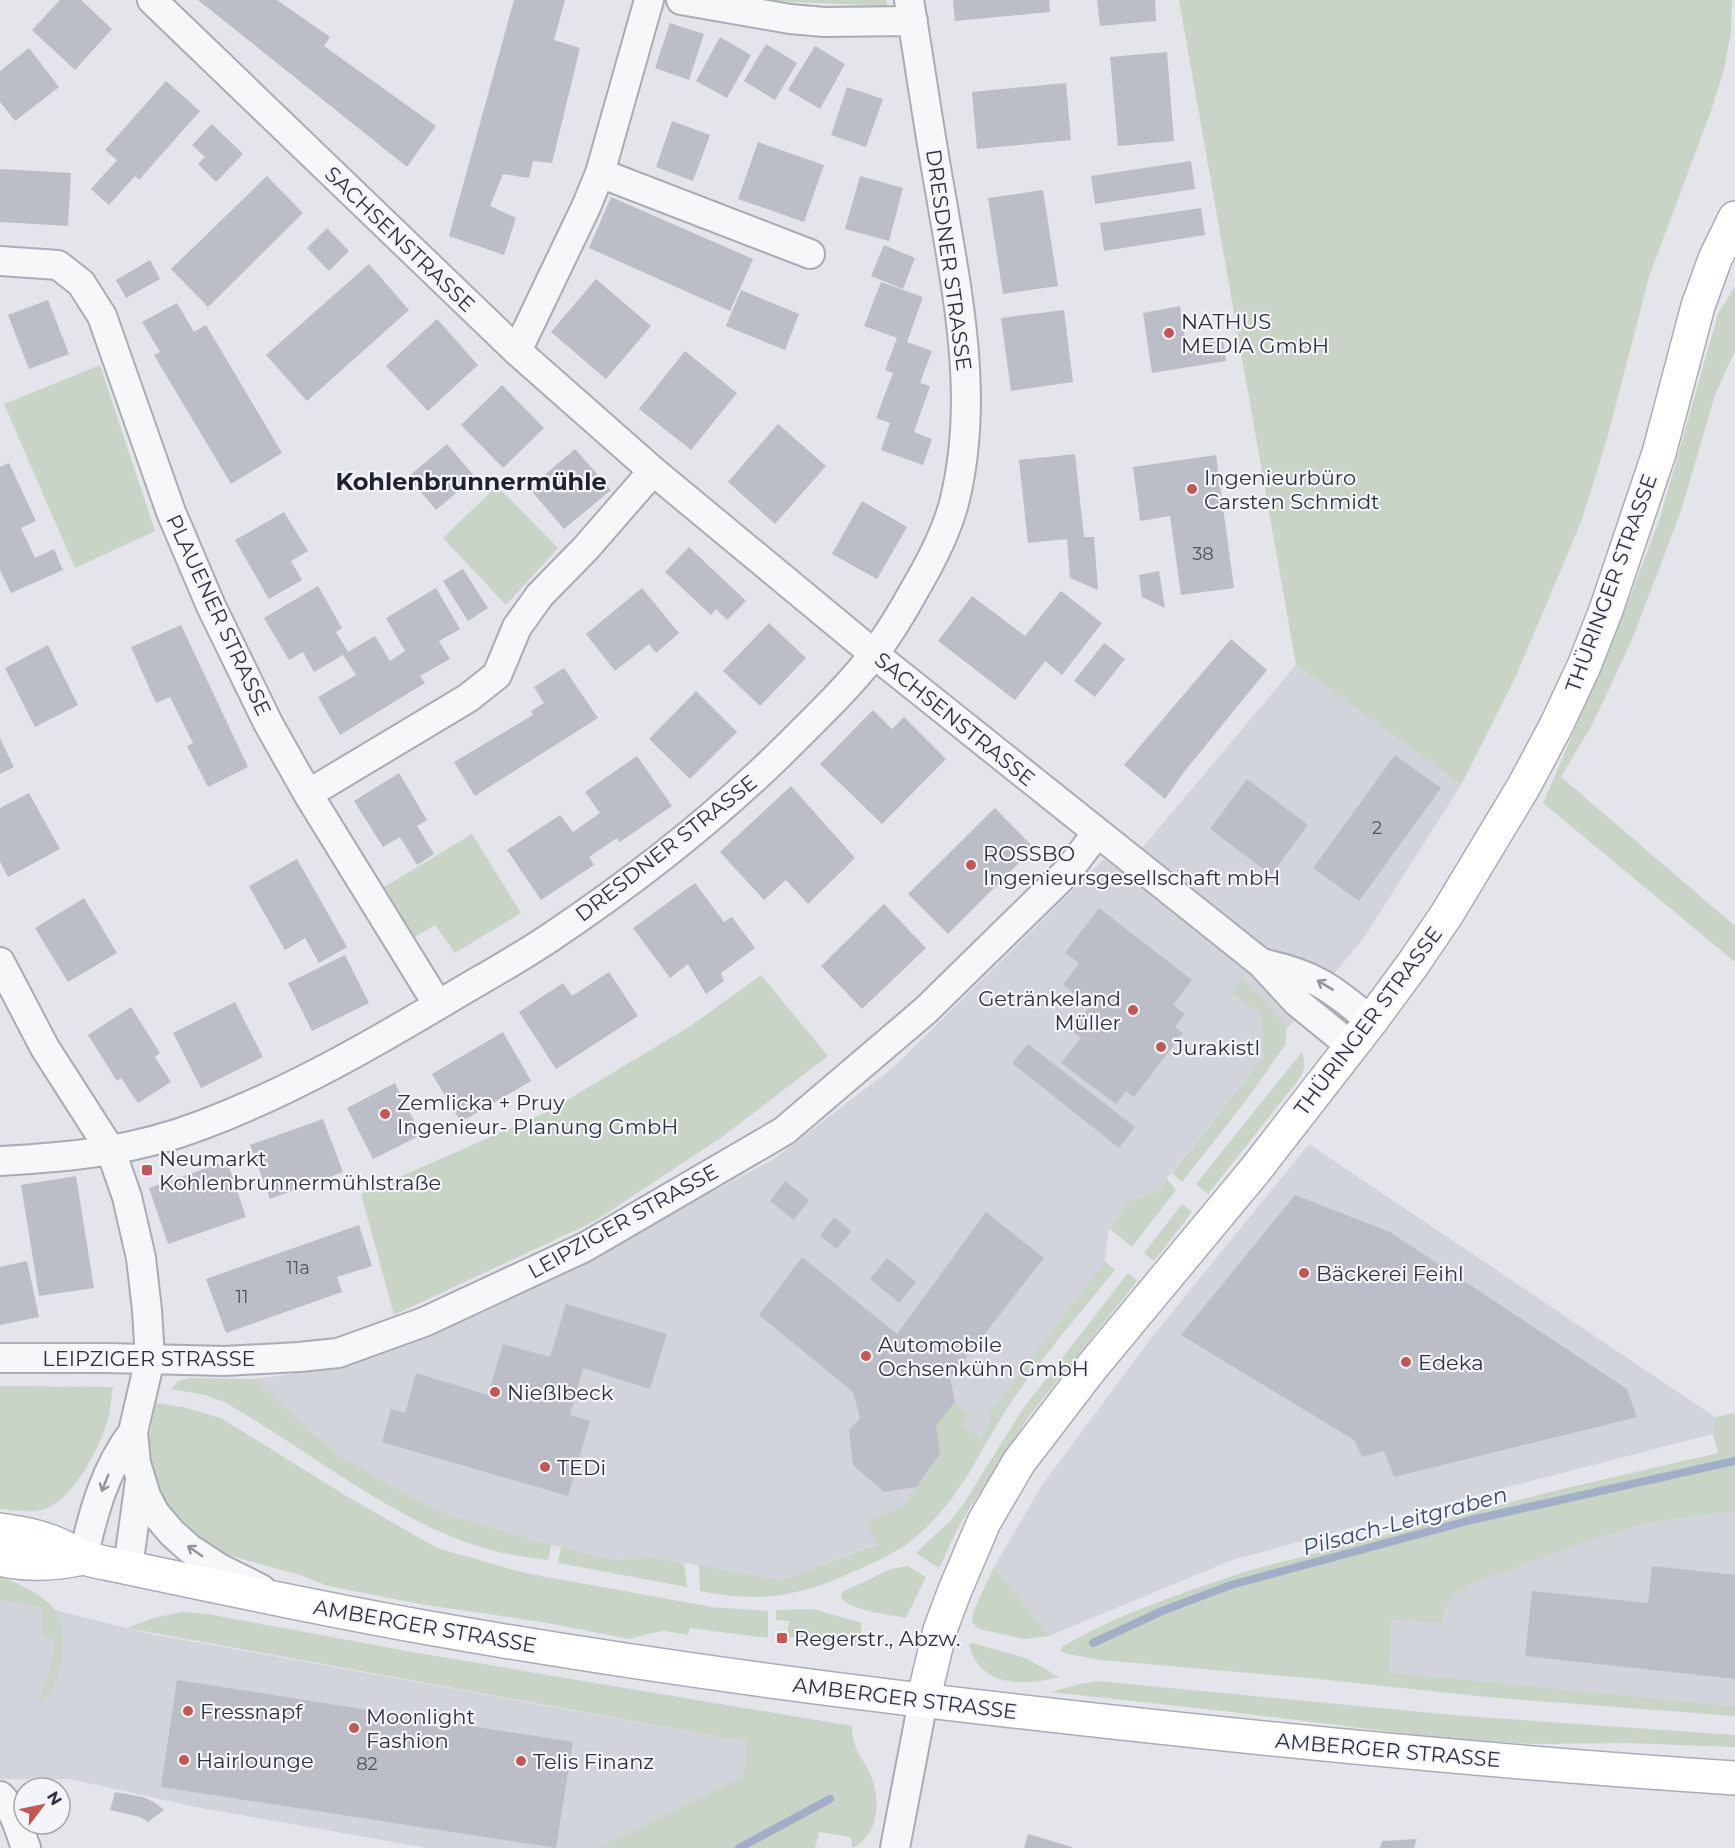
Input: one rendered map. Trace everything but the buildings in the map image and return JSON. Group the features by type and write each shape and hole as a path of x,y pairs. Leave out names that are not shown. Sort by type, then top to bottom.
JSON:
{"main road":[{"name":"THÜRINGER STRASSE","path":"923,1701 940,1629 955,1590 984,1522 1019,1462 1076,1387 1215,1219 1361,1033 1447,914 1518,796 1556,726 1584,666 1606,610 1655,465 1698,306 1735,218"},
{"name":"THÜRINGER STRASSE","path":"1708,280 1735,256"},
{"name":"AMBERGER STRASSE","path":"0,1530 26,1533 45,1539 83,1558 283,1600 428,1628 667,1667 923,1701 1406,1753 1735,1778"},
{"name":"AMBERGER STRASSE","path":"0,1559 46,1564 83,1558"}],"street":[{"name":"SACHSENSTRASSE","path":"152,0 517,351 654,471 874,654 1261,963 1297,1002 1361,1033"},
{"path":"517,351 600,173 649,0"},
{"path":"681,0 766,16 824,22 911,11"},
{"name":"DRESDNER STRASSE","path":"0,1161 111,1151 200,1126 305,1081 384,1039 548,939 623,886 713,816 778,757 842,692 874,654 906,605 935,554 953,507 963,460 967,423 962,323 911,11"},
{"path":"600,173 810,254"},
{"name":"PLAUENER STRASSE","path":"0,261 58,265 81,283 102,315 171,512 190,558 268,723 308,794 438,1005"},
{"path":"308,794 468,698 497,675 517,627 540,596 654,471"},
{"name":"LEIPZIGER STRASSE","path":"0,1358 224,1360 338,1353 424,1322 585,1247 784,1131 926,1010 1068,871 1096,832"},
{"path":"0,962 45,1047 111,1151 127,1197 141,1258 150,1359 133,1432 112,1465 95,1507 83,1558"},
{"path":"133,1432 140,1481 155,1513 172,1533 190,1549 219,1568 283,1600"},
{"path":"128,1567 140,1481"},
{"path":"895,1848 923,1701"},
{"path":"0,1796 14,1815 26,1848"}],"shaded area":[{"path":"1296,665 1461,785 1363,939 1264,1056 1156,1192 1128,1202 1109,1228 1105,1261 990,1412 991,1422 916,1528 782,1580 656,1558 608,1559 551,1545 447,1514 412,1497 343,1458 299,1423 255,1379 333,1368 410,1343 621,1240 774,1159 895,1066 1104,859 1122,872"},
{"path":"1309,1144 1715,1417 1713,1434 1232,1560 1049,1636 994,1567 1042,1485 1152,1337"},
{"path":"1735,1511 1735,1706 1389,1672 1390,1620 1442,1624 1449,1600 1478,1581 1575,1545 1647,1523"},
{"path":"0,1600 55,1610 146,1633 747,1742 743,1776 597,1848 427,1848 196,1807 72,1779 72,1776 12,1776 12,1779 0,1779"}],"green space":[{"path":"765,0 886,0 887,6 769,1"},
{"path":"1179,0 1732,0 1731,32 1724,70 1649,277 1607,439 1581,522 1516,676 1461,785 1296,665"},
{"path":"1735,286 1735,351 1715,395 1681,511 1633,637 1593,723 1561,777 1735,926 1735,962 1543,803 1616,634 1660,518 1718,314"},
{"path":"100,365 155,531 75,568 4,404"},
{"path":"497,486 558,548 506,605 443,538"},
{"path":"472,834 521,913 455,953 435,925 415,937 384,887"},
{"path":"761,975 828,1056 722,1137 595,1221 394,1315 361,1194 549,1111 692,1025"},
{"path":"1242,978 1262,997 1283,1023 1286,1030 1286,1044 1244,1103 1182,1182 1172,1173 1264,1056 1261,1014 1231,992"},
{"path":"1302,1052 1304,1065 1300,1078 1208,1194 1196,1184"},
{"path":"1167,1179 1176,1190 1132,1247 1109,1228 1128,1202 1156,1192"},
{"path":"1182,1204 1192,1212 1154,1261 1144,1253"},
{"path":"1105,1261 1115,1270 1018,1392 950,1501 911,1541 868,1565 834,1580 797,1592 743,1597 700,1591 699,1565 782,1580 877,1544 866,1523 904,1505 940,1454 936,1426 955,1402 970,1414 963,1425 980,1438 990,1422 990,1412"},
{"path":"1128,1273 1137,1281 1029,1416 961,1522 939,1568 916,1553 951,1520 964,1503 1022,1410"},
{"path":"190,1378 255,1379 299,1422 343,1458 447,1514 551,1545 548,1560 473,1545 432,1528 371,1495 224,1402 205,1395 171,1389 178,1381"},
{"path":"0,1386 113,1387 108,1419 92,1458 64,1497 42,1510 0,1509"},
{"path":"156,1403 183,1407 221,1418 348,1497 437,1548 525,1573 712,1607 768,1611 768,1638 690,1628 688,1635 664,1631 629,1639 542,1622 425,1605 328,1586 303,1576 224,1554 208,1547 175,1517 162,1493 150,1462 149,1439"},
{"path":"1735,1413 1735,1511 1647,1523 1577,1545 1478,1581 1453,1597 1442,1624 1391,1620 1389,1672 1735,1706 1735,1716 1486,1697 1319,1679 1101,1660 1060,1651 1062,1647 1083,1635 1130,1613 1251,1570 1558,1490 1718,1453 1713,1434 1715,1417"},
{"path":"561,1547 608,1559 656,1558 684,1563 687,1587 558,1563"},
{"path":"908,1566 926,1577 906,1618 861,1609 841,1598 842,1593 846,1590 891,1569"},
{"path":"994,1567 1049,1636 1024,1639 979,1629 972,1622 973,1612"},
{"path":"0,1577 37,1594 50,1604 59,1619 62,1645 58,1673 54,1686 39,1702 51,1666 55,1639 42,1636 43,1608 0,1600"},
{"path":"813,1609 862,1623 859,1647 787,1637 789,1621 776,1620 776,1610"},
{"path":"182,1612 208,1614 412,1652 852,1726 856,1748 869,1771 875,1788 875,1818 867,1836 852,1848 851,1837 819,1832 815,1848 597,1848 743,1776 747,1742 127,1628 154,1618"},
{"path":"972,1643 1026,1658 1059,1677 1018,1682 993,1676 975,1659 969,1645"},
{"path":"1098,1681 1464,1716 1735,1735 1735,1747 1626,1743 1533,1744 1442,1738 1050,1692"}],"waterway":[{"name":"Pilsach-Leitgraben","path":"1093,1643 1162,1611 1231,1585 1471,1520 1735,1461"},
{"name":"Pilsach-Leitgraben","path":"739,1848 830,1799"}],"place":[{"name":"NATHUS MEDIA GmbH","path":"1169,333"},
{"name":"Ingenieurbüro Carsten Schmidt","path":"1192,489"},
{"name":"ROSSBO Ingenieursgesellschaft mbH","path":"971,865"},
{"name":"Getränkeland Müller","path":"1133,1010"},
{"name":"Jurakistl","path":"1161,1047"},
{"name":"Zemlicka + Pruy Ingenieur- Planung GmbH","path":"385,1114"},
{"name":"Neumarkt Kohlenbrunnermühlstraße","path":"147,1170"},
{"name":"Bäckerei Feihl","path":"1304,1273"},
{"name":"Automobile Ochsenkühn GmbH","path":"866,1356"},
{"name":"Edeka","path":"1406,1362"},
{"name":"Nießlbeck","path":"495,1392"},
{"name":"TEDi","path":"545,1467"},
{"name":"Regerstr., Abzw.","path":"782,1638"},
{"name":"Fressnapf","path":"188,1711"},
{"name":"Moonlight Fashion","path":"354,1728"},
{"name":"Hairlounge","path":"184,1760"},
{"name":"Telis Finanz","path":"521,1761"}],"district":[{"name":"Kohlenbrunnermühle","path":"471,481"}]}
